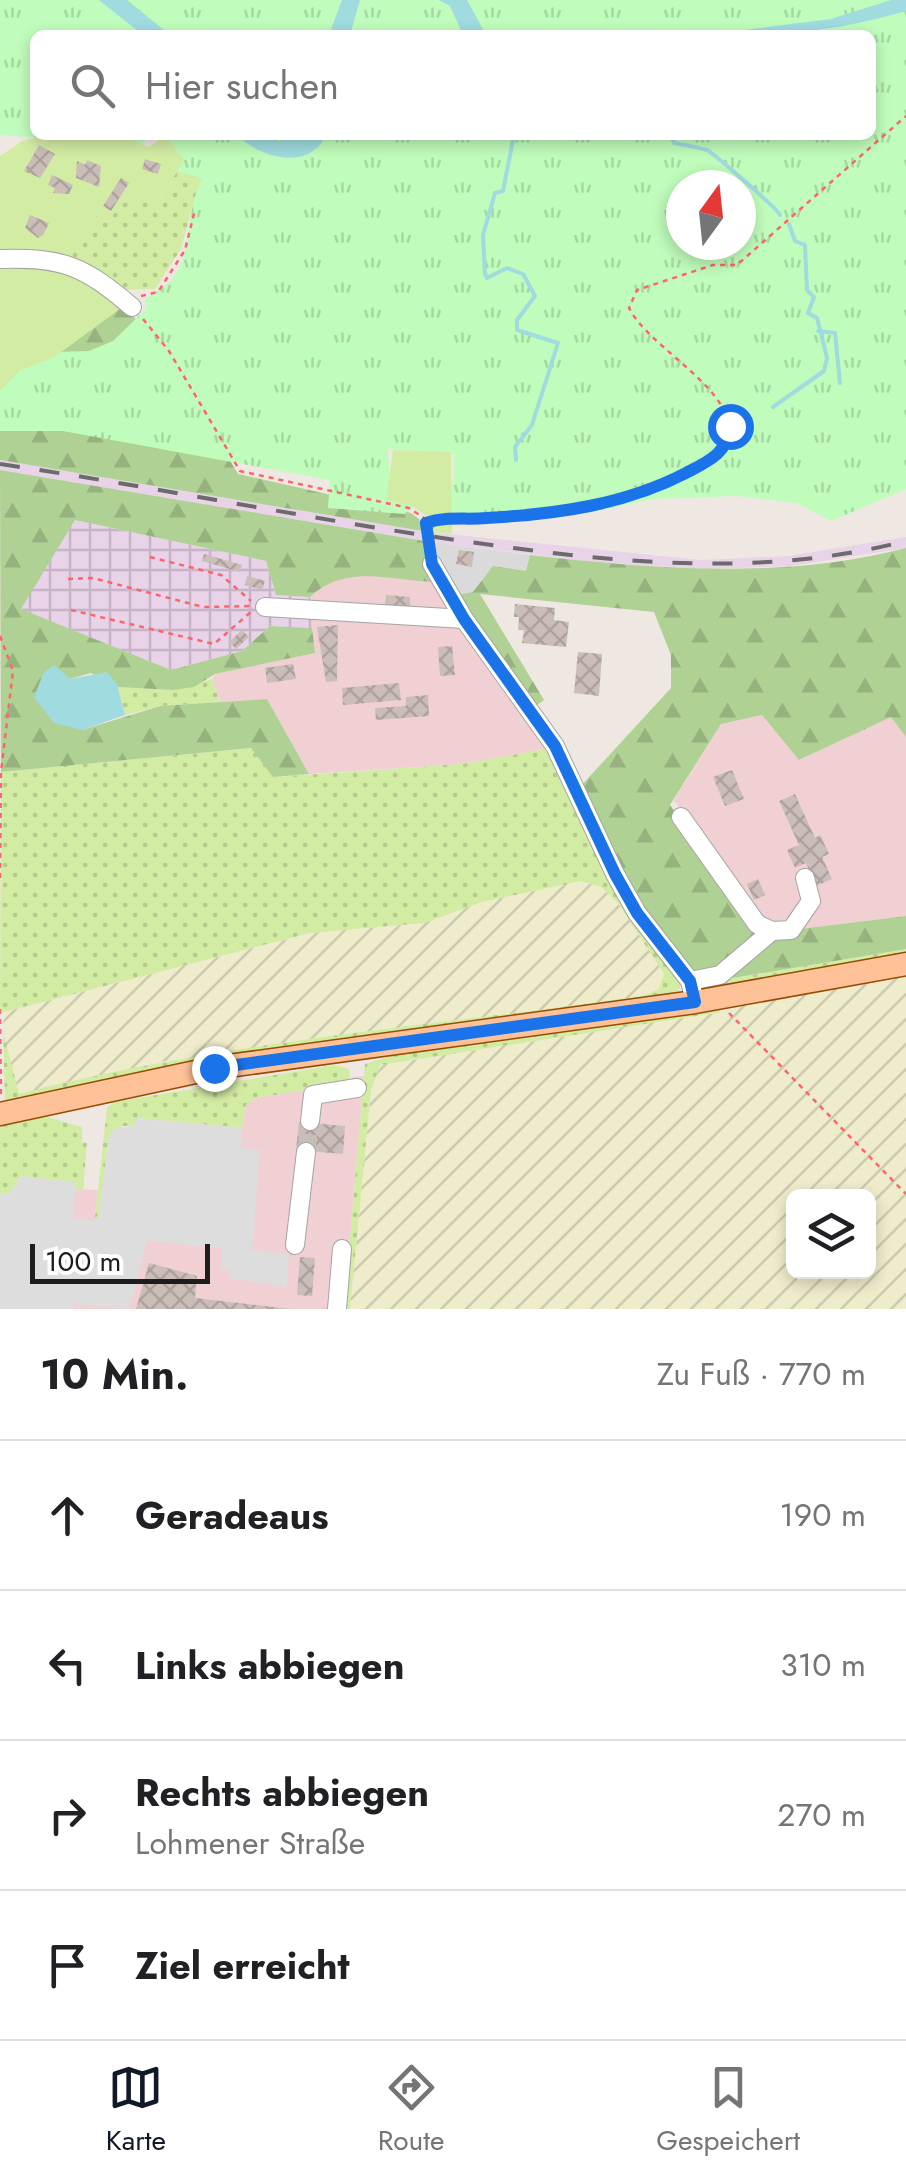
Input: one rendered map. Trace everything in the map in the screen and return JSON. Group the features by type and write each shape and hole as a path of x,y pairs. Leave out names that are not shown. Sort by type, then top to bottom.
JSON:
{"main road":[{"path":"1,1113 214,1068 906,964"}],"lane":[{"path":"0,259 34,258 76,265 129,304"},
{"path":"432,564 464,619 555,746 637,913 700,994 772,931"},
{"path":"262,606 464,619"},
{"path":"555,746 560,723"},
{"path":"681,817 758,924 772,931 791,930 811,901 804,878"},
{"path":"310,1121 313,1095 357,1088"},
{"path":"295,1245 306,1152"},
{"path":"336,1309 342,1249"}],"path":[{"path":"426,523 444,517 484,519 615,504 712,459 728,443 730,426 714,398 674,356 639,327 628,308 636,290 713,265 737,265 906,116"},
{"path":"195,210 185,250 158,292 129,304 169,351 240,470 409,508 426,523 432,564"},
{"path":"150,557 221,576 262,606"},
{"path":"68,580 93,578 204,606 262,606"},
{"path":"71,610 214,644 262,606"},
{"path":"0,636 14,671 0,772 0,881"},
{"path":"700,994 906,1194"},
{"path":"0,1009 1,1113"}],"shaded area":[{"path":"0,460 423,531 424,541 0,470"},
{"path":"75,520 266,561 276,595 310,597 312,628 270,626 242,651 171,670 20,609"},
{"path":"428,532 701,560 788,556 906,537 906,548 791,566 705,569 600,563 431,542"},
{"path":"431,542 530,555 526,571 473,593 452,596 435,565"},
{"path":"353,574 439,582 551,748 462,764 309,774 267,699 220,702 212,679 215,674 314,653 310,597 325,583"},
{"path":"762,715 800,760 891,716 906,737 906,916 800,929 770,925 751,913 674,800 721,724"},
{"path":"580,881 601,887 618,903 664,974 659,989 642,996 160,1062 18,1094 3,1031 4,1012 311,933 424,923 482,902"},
{"path":"906,973 906,1309 350,1309 371,1090 380,1065 733,1009 733,1002"},
{"path":"364,1076 344,1309 0,1309 76,1182 76,1189 98,1190 95,1217 242,1127 246,1105 256,1098 349,1083 352,1077"},
{"path":"136,1118 242,1128 241,1148 260,1150 252,1250 289,1254 287,1287 228,1278 229,1270 221,1269 222,1248 147,1241 129,1309 74,1304 73,1309 0,1309 0,1193 9,1194 21,1176 76,1182 73,1217 98,1221 109,1136 115,1128 135,1126"}],"green space":[{"path":"0,0 906,0 906,489 831,521 797,503 736,496 653,499 602,510 472,520 431,503 454,483 454,454 388,449 390,487 416,505 404,514 328,508 330,480 63,431 0,431 0,366 56,352 89,351 113,341 146,309 145,298 163,288 182,261 202,179 177,171 166,140 876,140 876,30 30,30 30,137 0,135"},
{"path":"71,140 146,140 142,145"},
{"path":"132,140 148,147 159,140 169,140 184,160 156,205 124,197 108,223 96,216 64,257 0,256 0,156 22,141"},
{"path":"234,140 199,208 192,208 181,249 155,289 118,290 64,257 96,216 108,223 124,197 157,204 184,160"},
{"path":"0,263 57,263 124,306 53,358 20,370 0,391"},
{"path":"124,306 166,353 238,474 411,513 419,519 423,531 0,460 0,391"},
{"path":"393,450 451,452 452,534 431,532 430,518 410,505 386,500"},
{"path":"0,470 424,541 428,564 439,582 355,577 324,586 310,597 276,595 266,561 75,520 21,609 171,670 242,651 270,626 312,628 315,653 215,674 194,687 173,690 118,687 91,673 70,679 82,730 160,706 267,699 309,774 273,777 251,748 1,772"},
{"path":"906,548 906,737 891,717 799,760 762,715 721,724 670,805 753,925 764,932 719,970 693,971 639,907 579,788 671,688 671,655 654,612 480,594 544,700 533,708 452,596 473,592 493,566 526,571 530,555 719,569 814,565"},
{"path":"212,679 220,702 160,706 125,715 118,687 173,690"},
{"path":"252,748 274,777 462,764 551,748 680,980 680,988 676,993 162,1068 11,1103 5,1101 3,1031 19,1094 250,1048 642,996 659,989 664,974 618,903 601,887 580,881 482,902 424,923 310,933 0,1013 1,772"},
{"path":"906,916 906,949 733,978 731,972 777,936 800,929"},
{"path":"906,949 906,956 727,988 721,984 731,972 734,978"},
{"path":"715,1006 722,1012 380,1065 371,1090 350,1309 344,1309 365,1064 400,1053"},
{"path":"335,1065 349,1069 350,1083 256,1098 246,1105 242,1128 137,1118 135,1126 123,1126 109,1136 99,1218 95,1217 107,1108 114,1102"},
{"path":"48,1117 82,1127 82,1142 87,1143 83,1189 75,1190 76,1183 21,1176 9,1194 1,1193 0,1198 0,1125"}],"water":[{"path":"99,0 127,0 164,30 137,30"},
{"path":"342,0 360,0 351,30 331,30"},
{"path":"439,0 467,0 483,30 461,30 450,6"},
{"path":"891,0 906,0 906,11 853,24 813,30 744,30 831,19"},
{"path":"243,140 323,140 309,154 284,158"},
{"path":"54,665 70,679 107,672 117,684 125,715 82,730 54,723 34,697 44,672"}],"building":[{"path":"39,145 55,154 40,178 24,171"},
{"path":"145,159 161,164 158,174 142,169"},
{"path":"87,160 101,166 99,187 76,178 77,161 85,165"},
{"path":"52,175 73,185 69,194 53,193 55,188 48,185"},
{"path":"121,178 129,183 111,211 103,206"},
{"path":"30,215 49,223 38,238 25,228"},
{"path":"459,550 474,552 472,567 456,564"},
{"path":"204,554 242,565 240,572 202,561"},
{"path":"247,576 265,581 262,590 245,585"},
{"path":"386,595 410,597 410,606 385,605"},
{"path":"515,604 555,608 554,620 569,622 566,647 522,643 524,630 518,630"},
{"path":"338,625 337,681 326,682 317,627"},
{"path":"242,630 249,637 236,649 229,642"},
{"path":"452,646 455,675 440,676 438,647"},
{"path":"578,652 602,654 599,696 574,693"},
{"path":"293,664 296,679 267,683 265,668"},
{"path":"399,683 401,700 343,705 342,688"},
{"path":"428,695 429,716 376,720 375,708 406,706 406,697"},
{"path":"732,770 744,799 725,806 713,777"},
{"path":"795,794 815,838 820,835 829,854 822,857 832,879 816,886 806,863 795,868 787,850 799,845 779,801"},
{"path":"758,879 765,895 754,900 747,884"},
{"path":"299,1122 345,1126 343,1154 296,1150"},
{"path":"300,1257 315,1258 312,1296 297,1295"},
{"path":"149,1263 197,1276 195,1298 290,1309 136,1309"}],"waterway":[{"path":"513,140 503,191 495,193 483,235 485,274 487,278 507,268 523,274 535,296 517,320 517,330 558,343 532,425 515,447 516,460"},
{"path":"673,140 712,153 780,215"},
{"path":"773,407 824,371 827,358 817,318 808,313 814,297 807,290 805,245 795,241 789,224"},
{"path":"818,331 835,333 840,383"}],"tunnel":[{"path":"306,1152 310,1121"}],"railway":[{"path":"0,464 411,533 634,561 798,560 906,541"}],"route":[{"path":"214,1068 695,1002 690,981 637,913 615,874 555,746 464,619 432,564 426,523 444,517 484,519 615,504 712,459 728,443 730,426"}]}
